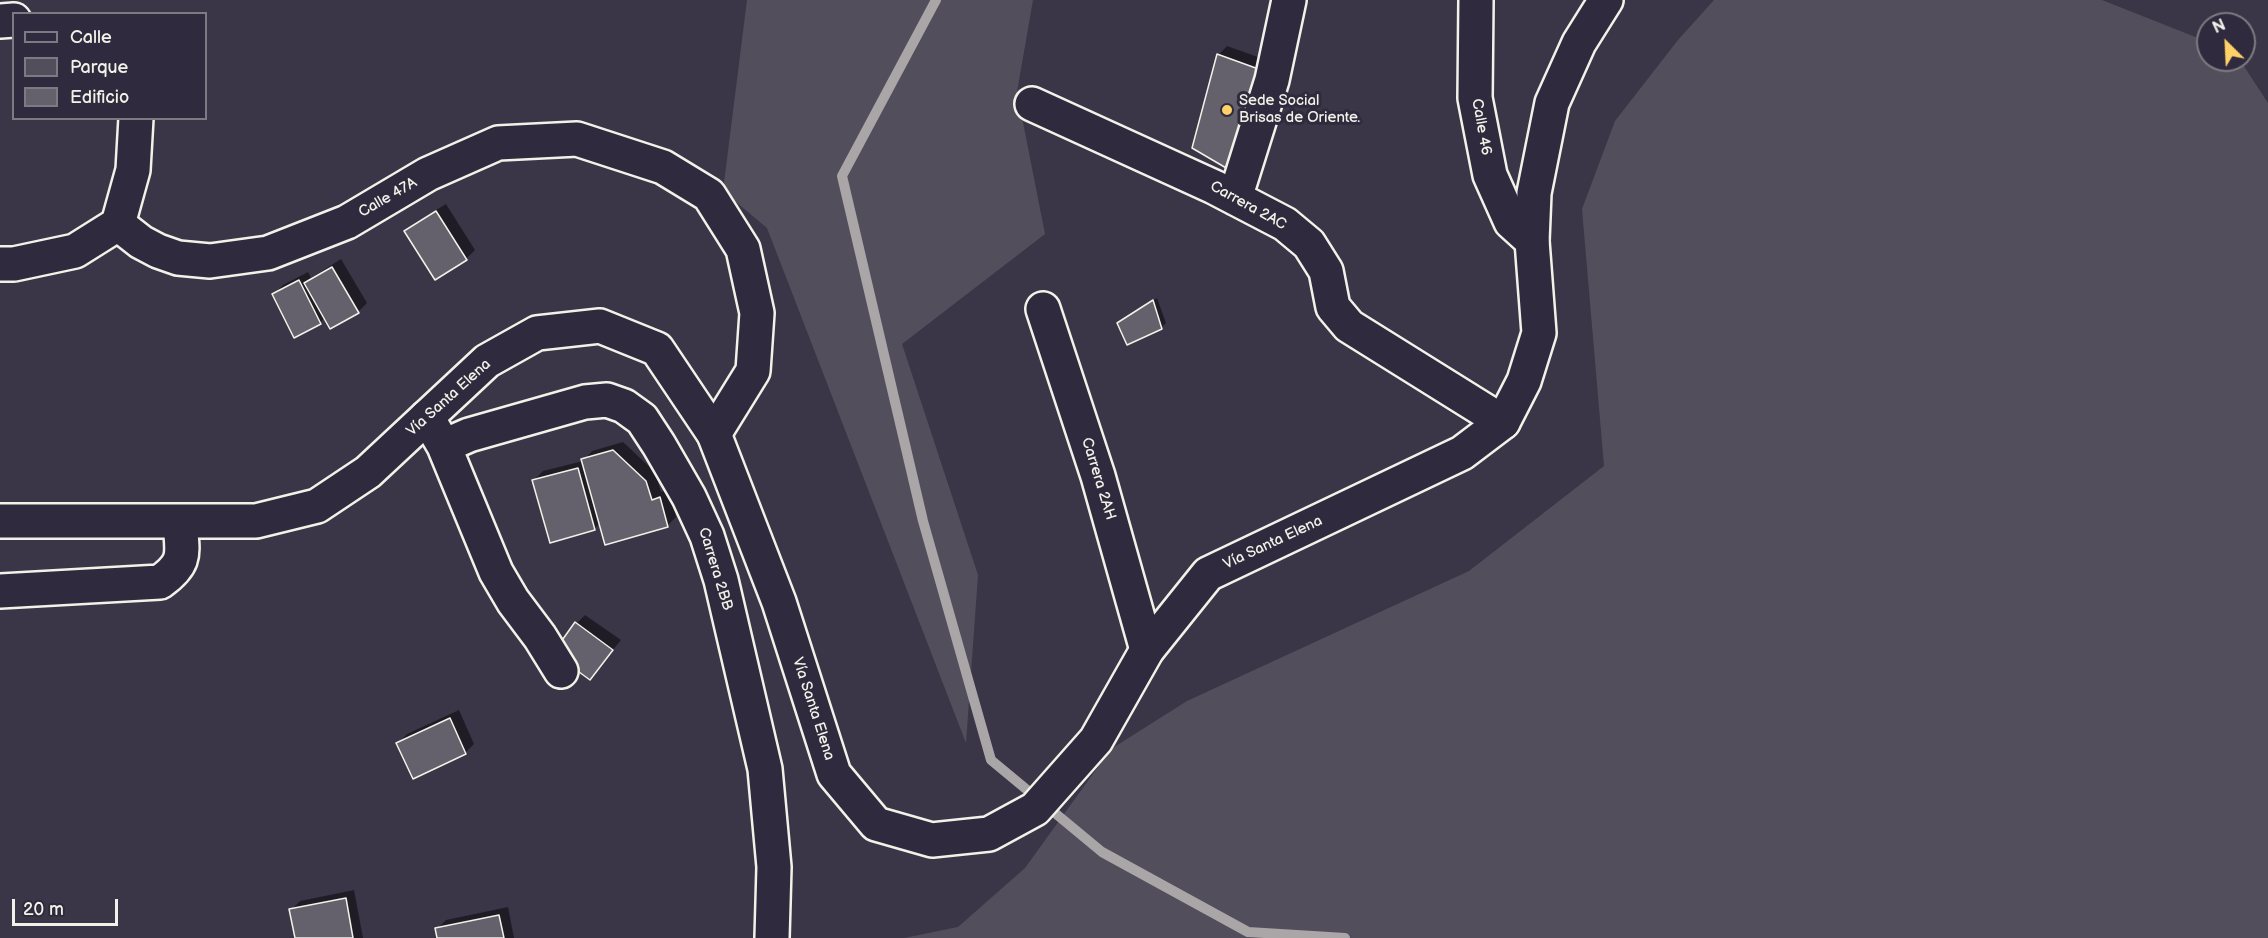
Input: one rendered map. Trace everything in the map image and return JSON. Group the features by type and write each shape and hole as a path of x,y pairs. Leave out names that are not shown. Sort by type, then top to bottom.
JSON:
{"street":[{"path":"1235,198 1272,80 1289,0"},
{"name":"Calle 46","path":"1476,0 1475,98 1490,175 1511,222 1532,241"},
{"name":"Vía Santa Elena","path":"0,521 256,521 316,506 368,472 488,361 537,333 600,326 657,349 714,434 779,602 834,774 876,824 932,840 989,834 1035,809 1096,740 1147,650 1208,574 1462,453 1503,422 1524,381 1539,333 1532,241 1534,193 1552,103 1579,43 1606,0"},
{"name":"Carrera 2AC","path":"1032,104 1145,154 1285,224 1309,244 1326,271 1332,307 1349,326 1503,422"},
{"path":"0,264 14,264 75,251 118,224 133,170 136,120"},
{"name":"Calle 47A","path":"118,224 141,242 158,251 178,258 210,261 268,253 346,222 428,174 498,143 577,139 663,167 710,195 743,249 757,313 753,371 714,434"},
{"name":"Carrera 2AH","path":"1043,309 1098,476 1147,650"},
{"name":"Carrera 2BB","path":"444,446 469,435 585,402 607,400 624,406 642,419 689,497 706,536 721,580 763,758 774,867 772,938"},
{"path":"427,417 444,446 496,572 561,671"},
{"path":"0,591 160,582 176,571 182,557 180,522"}],"green space":[{"path":"747,0 1033,0 1017,92 1045,234 902,344 978,575 966,743 767,228 723,191"},
{"path":"1714,0 2102,0 2196,37 2196,72 2248,72 2268,103 2268,938 904,938 958,927 1025,868 1111,749 1187,701 1469,571 1604,466 1582,209 1615,121 1678,40"}],"building":[{"name":"Sede Social Brisas de Oriente.","path":"1217,54 1264,71 1233,172 1192,148"},
{"path":"436,211 467,260 435,280 404,231"},
{"path":"332,267 359,313 330,329 304,283"},
{"path":"299,280 321,324 294,338 272,294"},
{"path":"1153,300 1162,329 1127,345 1117,323"},
{"path":"613,450 646,481 652,500 660,497 668,527 605,545 581,459"},
{"path":"578,468 595,530 550,543 532,480"},
{"path":"575,622 613,650 590,680 553,653"},
{"path":"450,718 466,754 413,779 396,743"},
{"path":"346,898 353,938 295,938 289,909"},
{"path":"499,915 504,938 437,938 435,928"}],"waterway":[{"path":"936,0 842,176 923,521 991,760 1102,852 1248,932 1345,938"}],"place":[{"name":"Sede Social Brisas de Oriente.","path":"1227,110"}]}
